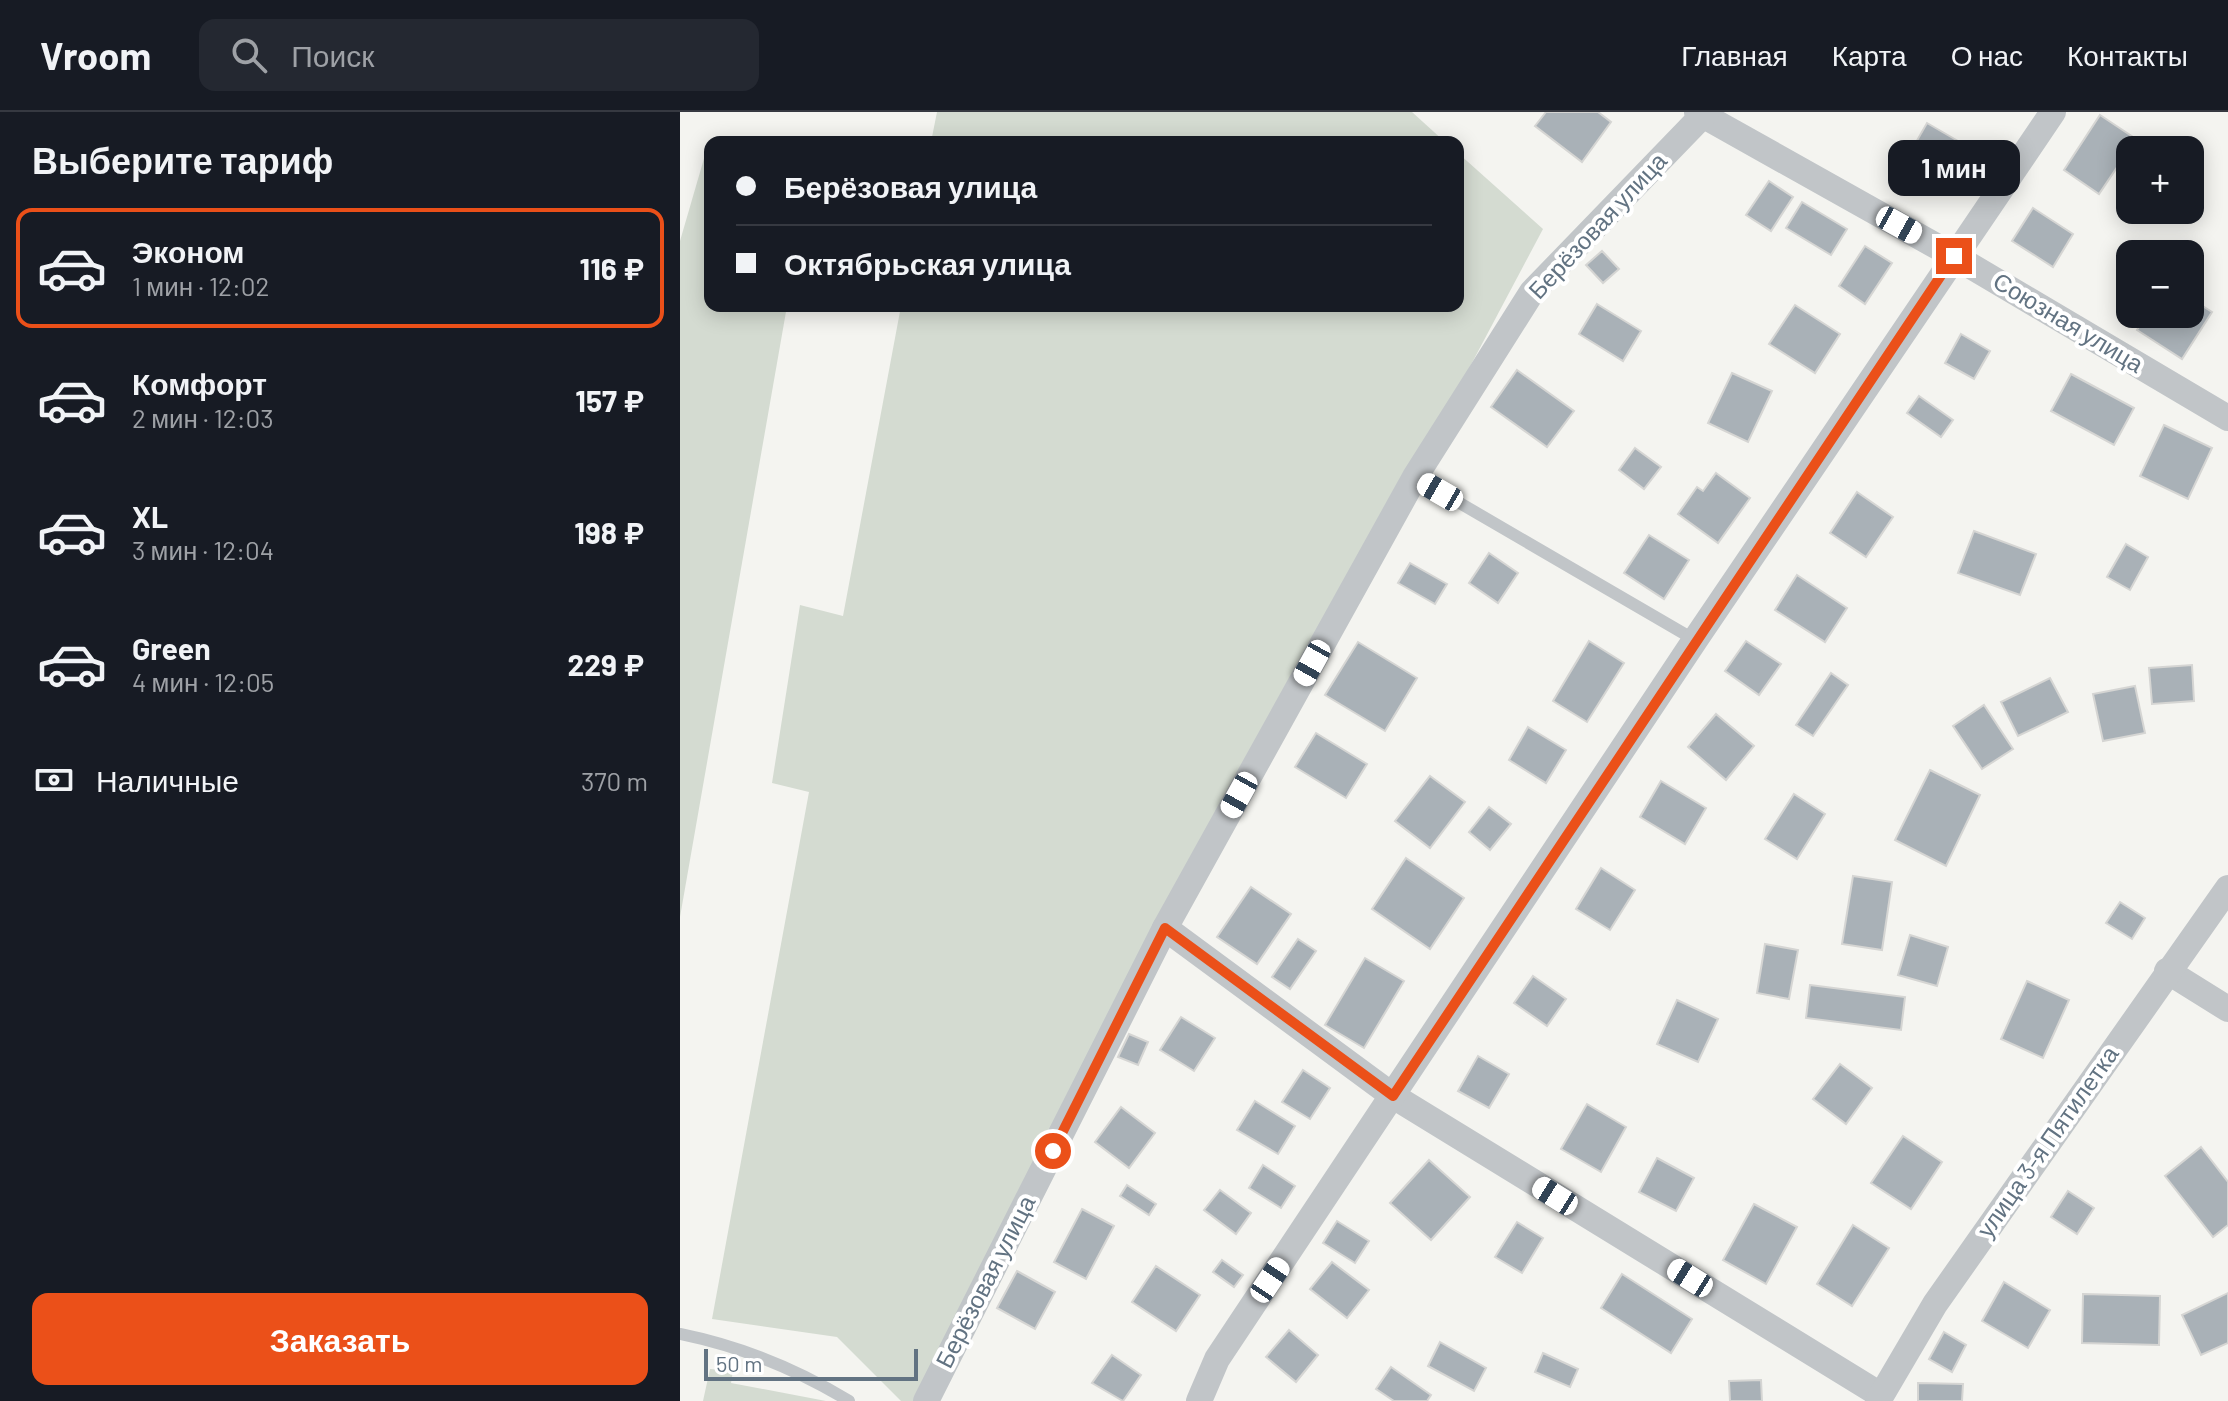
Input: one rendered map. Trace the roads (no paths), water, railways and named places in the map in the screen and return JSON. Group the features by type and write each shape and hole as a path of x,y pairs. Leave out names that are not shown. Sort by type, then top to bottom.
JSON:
{"street":[{"path":"1199,1401 1217,1359 1695,640 2053,112"},
{"name":"Союзная улица","path":"1702,113 1954,256 2228,418"},
{"name":"Берёзовая улица","path":"926,1401 1165,928 1415,477 1532,292 1702,113"},
{"name":"улица 3-я Пятилетка","path":"1879,1398 1935,1304 2228,888"},
{"path":"1165,928 1393,1096 1879,1398"},
{"path":"2167,971 2228,1009"}],"lane":[{"path":"1415,477 1695,640"},
{"path":"680,1334 708,1340 812,1378 849,1401"}]}
